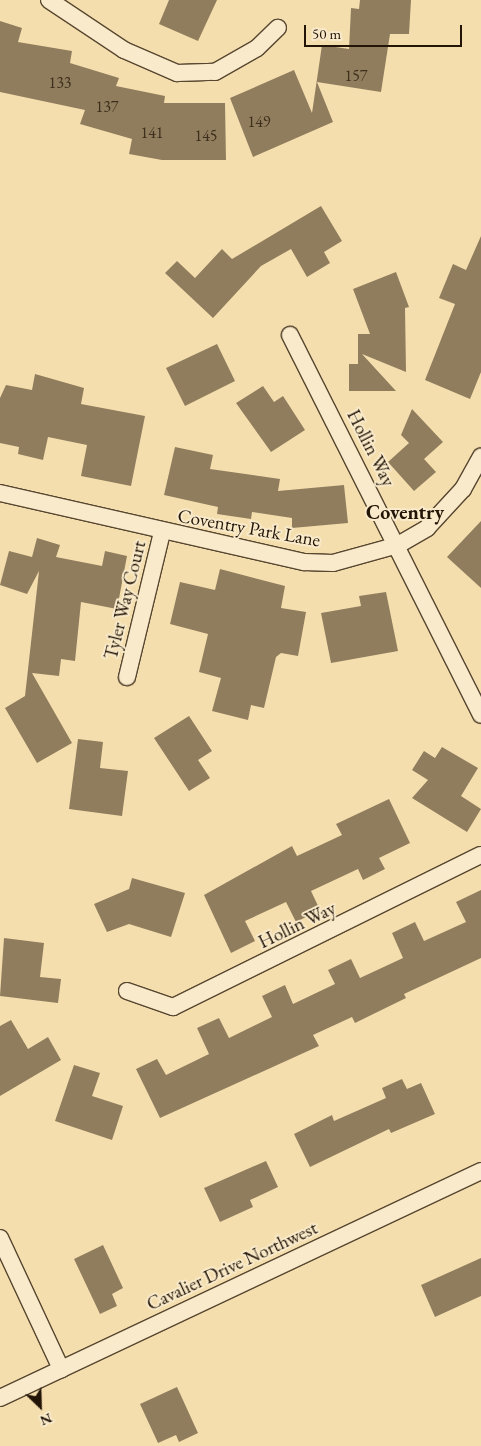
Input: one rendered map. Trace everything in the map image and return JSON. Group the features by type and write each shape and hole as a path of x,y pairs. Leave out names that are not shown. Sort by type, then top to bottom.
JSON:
{"street":[{"path":"49,0 124,50 176,73 215,72 257,48 278,28"},
{"name":"Hollin Way","path":"290,335 398,545 481,715"},
{"name":"Coventry Park Lane","path":"0,493 162,532 304,562 363,558 398,545 446,510 481,457"},
{"name":"Tyler Way Court","path":"127,677 162,532"},
{"name":"Hollin Way","path":"128,992 173,1007 481,855"},
{"name":"Cavalier Drive Northwest","path":"0,1398 481,1170"},
{"path":"0,1238 61,1369"}],"building":[{"path":"169,0 217,0 198,41 159,24"},
{"path":"360,0 411,0 409,34 390,34 381,92 317,82 333,122 253,157 230,98 294,70 312,113 322,45 349,49 351,8 359,9"},
{"path":"0,21 22,28 18,42 72,51 70,63 119,78 116,86 165,96 164,103 225,103 226,160 162,160 129,154 132,139 80,124 85,110 0,92"},
{"path":"321,206 342,241 324,252 330,263 307,277 291,249 261,266 213,318 165,273 177,261 195,278 222,249 232,259"},
{"path":"481,236 481,372 470,399 425,380 455,304 439,298 453,264 466,270"},
{"path":"396,272 409,307 405,308 406,372 362,354 396,391 349,391 349,364 358,364 358,334 370,334 353,289"},
{"path":"217,344 235,381 185,406 166,368"},
{"path":"35,374 84,388 81,404 145,416 131,486 81,476 87,445 48,437 43,460 18,454 19,447 0,443 0,398 6,385 32,390"},
{"path":"263,386 274,402 283,396 305,430 271,452 236,403"},
{"path":"412,409 443,442 424,459 436,472 414,491 388,462 409,443 401,435"},
{"path":"175,447 213,455 210,469 280,479 278,491 344,485 348,523 292,528 292,518 252,512 251,519 217,514 218,507 164,495"},
{"path":"481,521 481,588 447,557"},
{"path":"37,538 60,545 56,557 102,566 105,551 127,556 117,609 81,602 75,661 61,659 59,676 32,673 72,743 37,763 5,708 25,696 39,571 27,594 0,585 9,551 32,557"},
{"path":"220,569 285,586 281,608 306,612 298,656 281,653 276,657 264,708 251,705 248,720 212,711 221,678 199,672 208,634 170,624 180,582 215,590"},
{"path":"386,592 398,651 331,663 321,613 361,606 359,596"},
{"path":"189,716 212,751 198,760 210,778 189,791 154,738"},
{"path":"78,739 103,742 100,768 128,771 122,816 69,809"},
{"path":"442,747 478,768 461,796 481,809 467,832 412,798 428,780 412,770 424,751 435,758"},
{"path":"389,799 410,843 379,858 385,869 363,880 358,869 311,891 320,910 296,922 286,902 245,921 255,941 231,953 204,895 292,846 297,856 342,835 336,824"},
{"path":"132,878 185,893 171,937 129,924 107,932 94,904 129,889"},
{"path":"481,890 481,958 404,994 406,998 355,1023 352,1017 313,1035 319,1046 160,1118 136,1069 157,1059 166,1075 209,1054 197,1028 219,1018 229,1038 272,1017 262,996 285,985 293,1004 335,984 328,970 351,959 360,978 403,958 392,933 415,922 424,941 466,922 456,902"},
{"path":"4,938 44,943 40,977 61,979 58,1003 0,996"},
{"path":"11,1020 28,1049 48,1037 61,1060 0,1096 0,1026"},
{"path":"74,1065 100,1073 92,1096 123,1106 112,1140 55,1121"},
{"path":"402,1079 407,1089 421,1083 435,1114 391,1133 389,1129 310,1167 294,1134 332,1115 334,1121 386,1098 382,1088"},
{"path":"266,1161 278,1187 250,1200 253,1207 220,1222 204,1188"},
{"path":"103,1245 123,1288 112,1294 117,1306 100,1314 74,1259"},
{"path":"481,1258 481,1296 435,1317 421,1285"},
{"path":"177,1387 198,1433 179,1442 176,1435 158,1443 140,1404"}],"district":[{"name":"Coventry","path":"405,512"}]}
